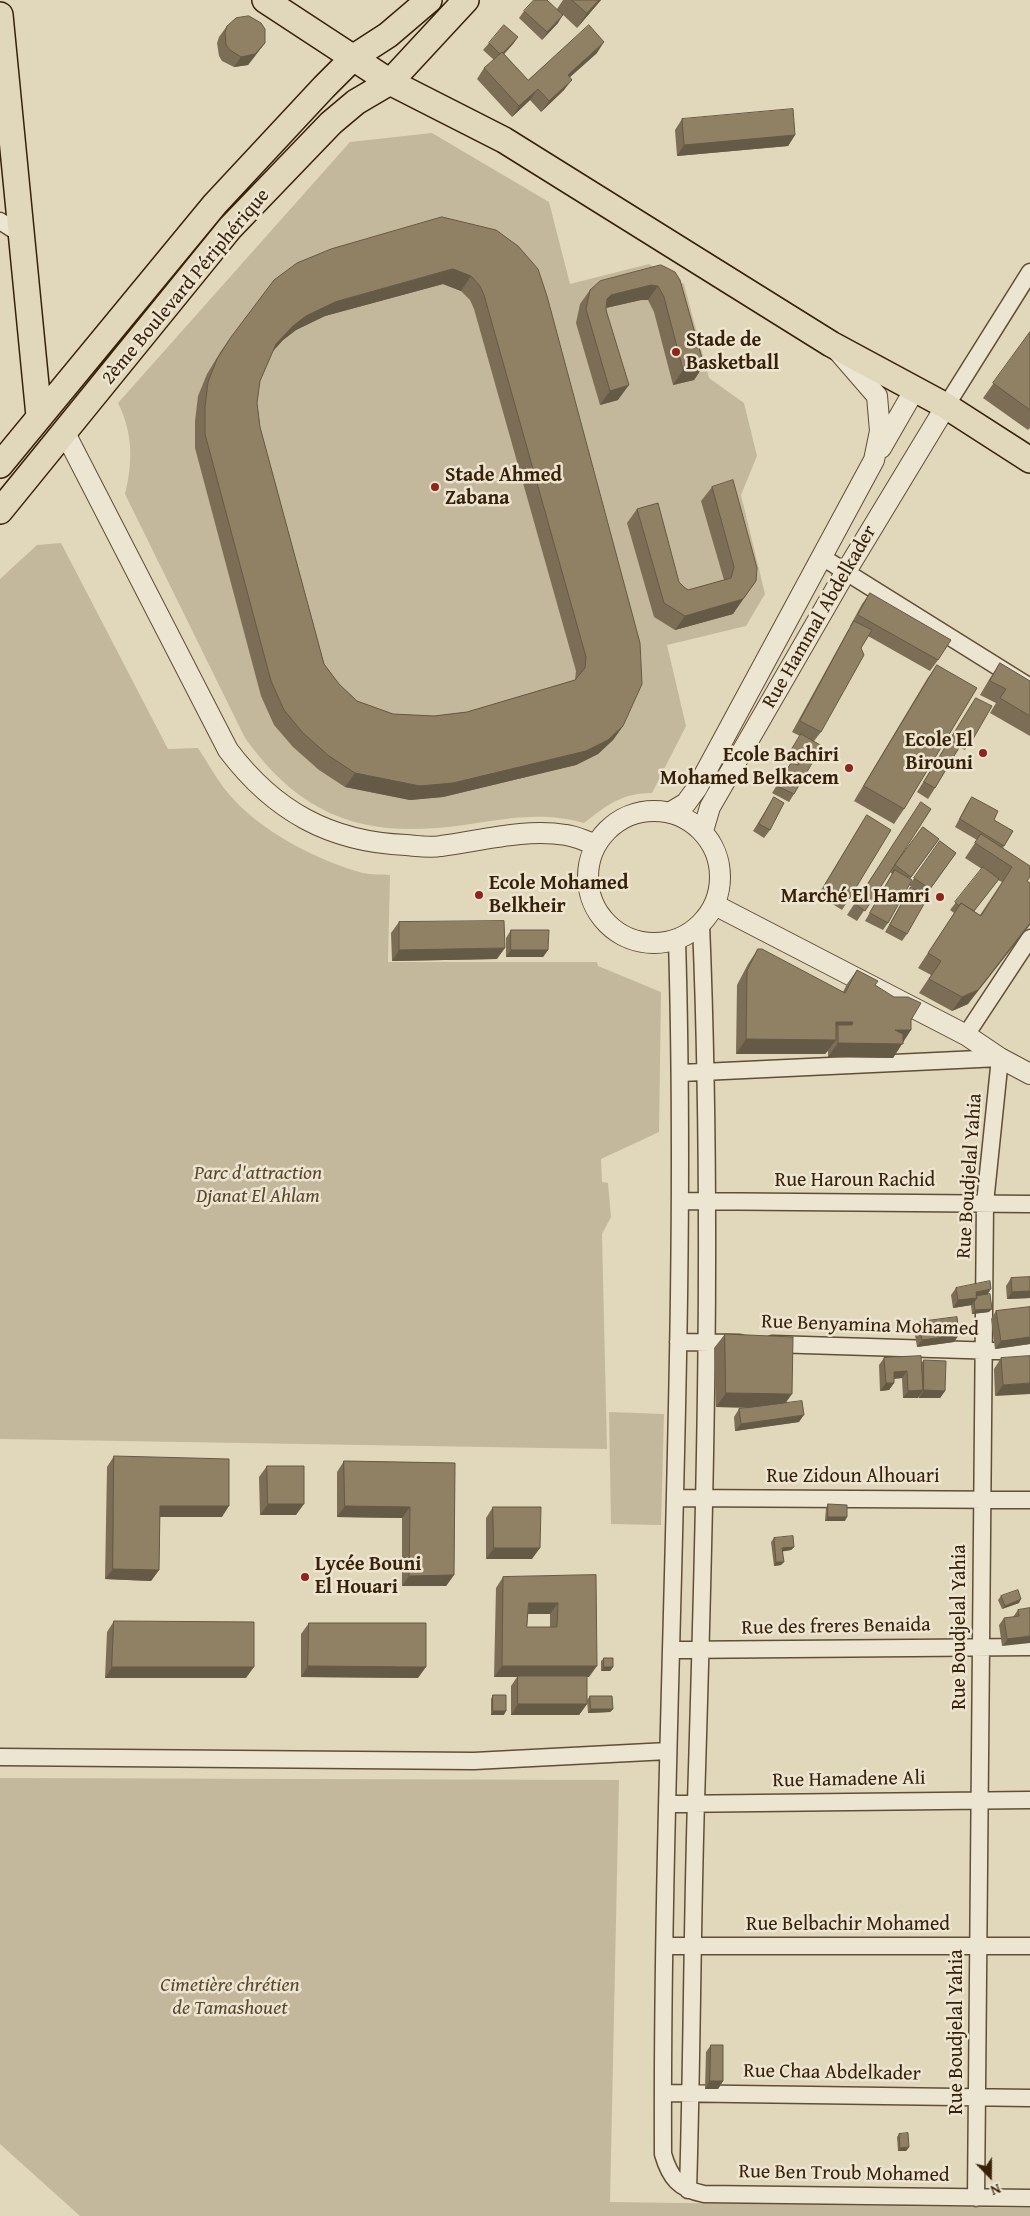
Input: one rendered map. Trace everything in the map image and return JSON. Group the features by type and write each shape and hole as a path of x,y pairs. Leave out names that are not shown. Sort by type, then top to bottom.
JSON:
{"main road":[{"path":"265,0 390,82 504,140 831,344 946,406 1030,460"},
{"name":"2ème Boulevard Périphérique","path":"0,465 215,204 324,86 354,58 388,36 430,0"},
{"name":"2ème Boulevard Périphérique","path":"0,511 230,228 331,123 356,102 390,82 466,0"},
{"path":"0,15 39,416"}],"street":[{"path":"0,221 22,235"},
{"path":"946,406 1030,272"},
{"path":"831,344 878,396 880,431 874,460"},
{"path":"671,812 686,803 697,788 874,460 915,389"},
{"name":"Rue Hammal Abdelkader","path":"703,831 710,807 845,573 946,406"},
{"path":"64,433 228,750 245,772 266,793 295,815 329,831 390,844 438,847 515,834 566,835 595,844"},
{"path":"822,557 1030,687"},
{"path":"648,810 671,812 684,817 703,831 717,853 721,878 715,905 701,924 677,940 646,944 616,933 600,918 589,898 586,870 595,844 617,821 648,810"},
{"path":"715,905 966,1035 1000,1058 1030,1074"},
{"path":"688,2190 692,1946 701,1650 708,1201 707,1072 701,924"},
{"path":"966,1035 1030,938"},
{"path":"677,940 681,1073 680,1201 676,1498 668,1752 663,2154 674,2178 688,2190"},
{"path":"681,1073 1000,1058"},
{"name":"Rue Boudjelal Yahia","path":"976,2198 985,1203 1000,1058"},
{"name":"Rue Haroun Rachid","path":"680,1201 1030,1204"},
{"name":"Rue Benyamina Mohamed","path":"678,1342 705,1341 1030,1352"},
{"name":"Rue Zidoun Alhouari","path":"676,1498 1030,1500"},
{"name":"Rue des freres Benaida","path":"672,1650 1030,1647"},
{"path":"0,1757 474,1761 668,1752"},
{"name":"Rue Hamadene Ali","path":"668,1804 980,1799 1030,1800"},
{"name":"Rue Belbachir Mohamed","path":"665,1946 1030,1946"},
{"name":"Rue Chaa Abdelkader","path":"663,2093 1030,2098"},
{"name":"Rue Ben Troub Mohamed","path":"688,2190 714,2194 1030,2198"}],"green space":[{"name":"Stade Ahmed Zabana","path":"432,133 549,202 570,284 649,264 684,284 709,378 744,403 757,456 741,495 765,594 746,626 667,645 686,726 652,793 632,795 615,801 584,823 553,817 524,817 429,829 397,829 367,825 340,817 314,805 290,788 267,766 245,738 125,494 128,482 130,448 127,425 118,403 350,142"},
{"name":"Parc d'attraction Djanat El Ahlam","path":"61,543 168,749 198,748 224,788 241,807 255,819 290,842 327,861 346,868 366,874 390,875 388,962 597,962 598,966 661,992 659,1132 601,1159 602,1182 608,1183 611,1217 602,1234 607,1449 0,1439 0,579 37,545"},
{"path":"609,1412 664,1414 661,1525 611,1524"},
{"name":"Cimetière chrétien de Tamashouet","path":"0,1778 619,1780 610,2202 1030,2208 1030,2216 80,2216 0,2144"}],"building":[{"path":"534,0 547,0 563,15 547,32 524,11"},
{"path":"572,0 599,0 587,13"},
{"path":"249,16 261,23 265,29 265,43 255,54 241,57 226,45 225,32 227,26 236,18"},
{"path":"504,25 518,37 500,54 489,43"},
{"path":"589,25 604,42 568,75 572,80 549,101 538,89 519,106 484,68 502,52 528,80"},
{"path":"793,109 795,135 684,145 682,119"},
{"path":"442,217 496,230 518,246 538,269 547,296 640,643 642,684 623,726 608,740 586,751 453,783 420,786 355,773 329,756 303,733 284,710 271,681 205,434 205,407 208,382 217,359 231,337 274,280 297,263 331,249","holes":["453,269 471,276 480,286 484,295 586,657 585,668 575,680 467,712 434,716 393,714 357,701 339,684 324,664 260,427 257,403 260,381 276,344 293,326 306,316 335,302"]},
{"path":"661,265 675,272 680,280 704,365 683,370 664,297 658,286 651,285 611,295 607,299 606,310 629,385 610,391 586,309 590,290 600,281"},
{"path":"1030,332 1030,410 993,383"},
{"path":"733,480 757,568 756,581 743,599 685,616 664,603 637,509 658,503 679,582 688,590 731,578 734,567 712,487"},
{"path":"870,593 951,640 938,660 858,615"},
{"path":"854,621 872,630 861,648 864,655 821,732 800,721"},
{"path":"1000,663 1030,681 1030,716 1000,698 1006,689 990,681"},
{"path":"937,665 977,688 904,809 864,786"},
{"path":"976,698 992,706 973,739 966,736 935,788 924,782"},
{"path":"801,734 822,746 794,794 777,786 791,763 798,765 803,756 792,749"},
{"path":"774,797 784,803 770,830 759,824"},
{"path":"972,797 998,811 994,820 1013,831 1004,846 960,819"},
{"path":"921,802 931,809 865,911 855,904"},
{"path":"867,815 891,830 849,899 825,885"},
{"path":"923,827 939,839 911,877 895,865"},
{"path":"981,834 1030,866 1030,877 1027,881 1030,883 1030,923 978,990 962,997 929,979 941,961 928,953 961,903 981,916 1012,867 975,843"},
{"path":"940,841 956,853 930,889 914,878"},
{"path":"983,867 999,879 974,911 961,903 959,906 955,902"},
{"path":"895,870 912,880 888,923 870,913"},
{"path":"911,887 928,897 907,934 890,925"},
{"path":"504,921 505,948 399,950 399,922"},
{"path":"511,930 549,930 548,950 511,950"},
{"path":"758,949 762,949 845,993 857,970 878,981 875,985 894,997 908,997 921,1003 911,1020 911,1030 895,1030 903,1034 903,1044 838,1043 838,1025 852,1025 853,1022 836,1022 836,1040 746,1039 747,971"},
{"path":"1030,1277 1030,1291 1012,1292 1011,1278"},
{"path":"990,1281 991,1289 976,1292 977,1298 958,1300 956,1288"},
{"path":"990,1294 992,1309 975,1310 974,1302 977,1298 976,1296"},
{"path":"1030,1307 1030,1337 1001,1341 996,1311"},
{"path":"957,1317 959,1335 922,1340 919,1322"},
{"path":"725,1334 793,1337 792,1394 726,1393"},
{"path":"921,1356 923,1390 908,1391 907,1371 894,1372 894,1383 886,1383 884,1358"},
{"path":"1030,1356 1030,1383 1003,1385 1001,1358"},
{"path":"924,1360 946,1361 945,1391 924,1390"},
{"path":"802,1401 804,1415 741,1424 739,1409"},
{"path":"114,1456 229,1459 229,1506 160,1506 159,1570 113,1569"},
{"path":"344,1461 455,1463 454,1575 409,1576 410,1507 345,1506"},
{"path":"267,1466 304,1466 304,1504 268,1504"},
{"path":"828,1504 847,1505 847,1517 828,1517"},
{"path":"493,1507 541,1507 540,1548 494,1548"},
{"path":"793,1536 794,1547 782,1548 784,1562 776,1562 774,1538"},
{"path":"596,1575 597,1666 502,1666 503,1577","holes":["529,1603 558,1603 557,1627 527,1627"]},
{"path":"1018,1590 1021,1599 1005,1606 1001,1596"},
{"path":"1030,1608 1030,1636 1007,1639 1004,1618 1019,1616 1018,1610"},
{"path":"114,1621 254,1622 254,1667 112,1667"},
{"path":"309,1623 426,1623 426,1667 308,1666"},
{"path":"604,1658 613,1658 613,1667 604,1667"},
{"path":"518,1676 587,1676 587,1704 518,1704"},
{"path":"493,1695 506,1695 506,1711 493,1711"},
{"path":"590,1696 612,1696 613,1709 591,1709"},
{"path":"711,2045 723,2045 723,2081 710,2081"},
{"path":"908,2133 909,2147 900,2148 899,2134"}],"place":[{"name":"Stade de Basketball","path":"676,352"},
{"name":"Stade Ahmed Zabana","path":"435,487"},
{"name":"Ecole El Birouni","path":"983,753"},
{"name":"Ecole Bachiri Mohamed Belkacem","path":"849,768"},
{"name":"Ecole Mohamed Belkheir","path":"479,895"},
{"name":"Marché El Hamri","path":"940,897"},
{"name":"Lycée Bouni El Houari","path":"305,1577"}]}
